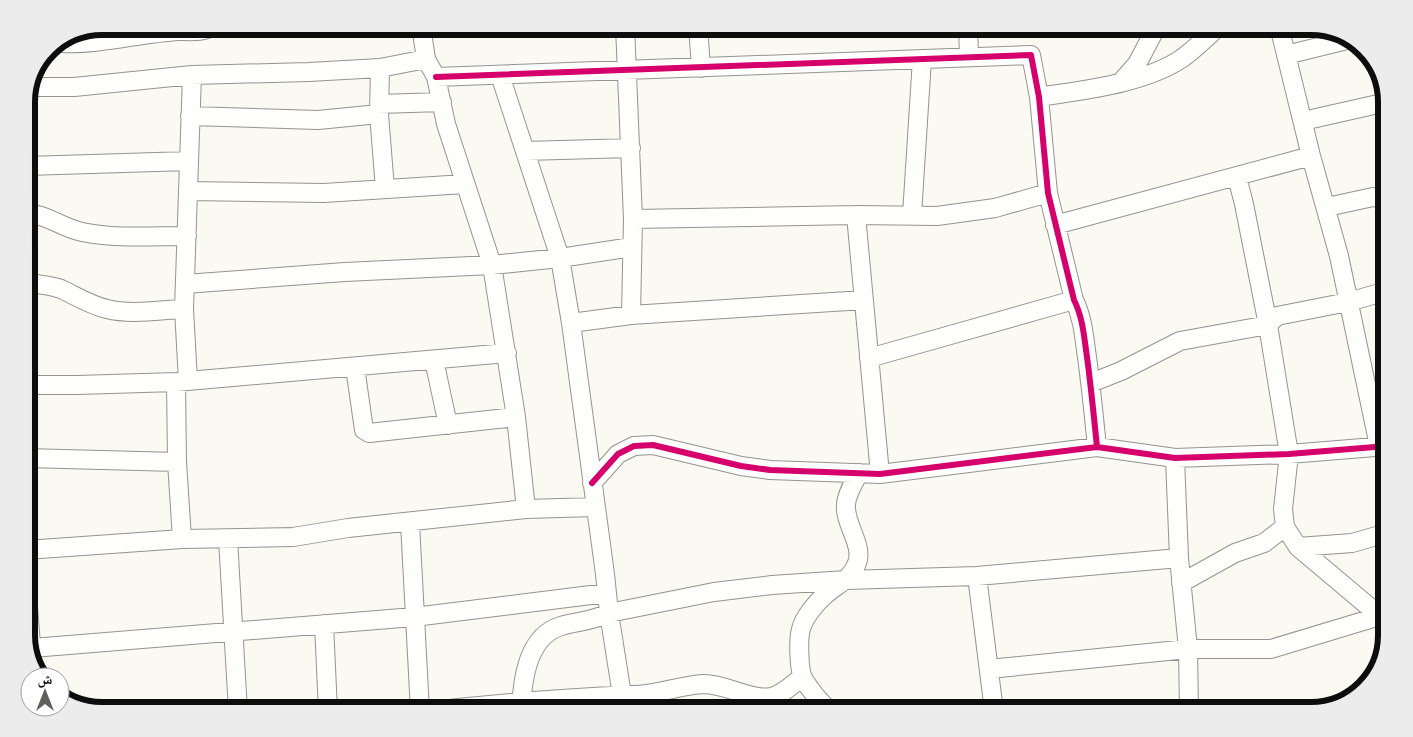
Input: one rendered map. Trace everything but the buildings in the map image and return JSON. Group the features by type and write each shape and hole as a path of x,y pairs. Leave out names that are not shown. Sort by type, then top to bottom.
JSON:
{"street":[{"path":"69,43 79,44 148,35"},
{"path":"422,35 426,59 436,77 446,124 492,265 516,417 526,509"},
{"path":"625,35 633,219 631,315"},
{"path":"699,35 701,68"},
{"path":"969,35 970,57"},
{"path":"1121,82 1137,64 1153,35"},
{"path":"1039,97 1105,87 1149,75 1180,60 1209,35"},
{"path":"1281,35 1311,156 1327,207 1378,425"},
{"path":"1286,55 1340,42"},
{"path":"436,77 1031,55 1039,97 1048,193 1074,300 1080,313 1091,383 1097,447"},
{"path":"37,87 74,87 192,75 380,68 426,59"},
{"path":"912,215 922,60"},
{"path":"380,68 379,109 385,189"},
{"path":"182,539 177,462 182,381 192,75"},
{"path":"500,75 560,258 571,323 622,702"},
{"path":"190,116 318,120 379,109 442,102"},
{"path":"1303,121 1378,104"},
{"path":"525,151 631,148"},
{"path":"1055,225 1311,156"},
{"path":"35,166 189,161"},
{"path":"1237,177 1268,325 1289,454 1284,509 1285,527 1298,547 1378,619"},
{"path":"188,191 324,193 466,184"},
{"path":"633,219 856,215 937,216 995,208 1048,193"},
{"path":"1327,207 1373,197 1378,198"},
{"path":"35,213 81,232 106,236 187,236"},
{"path":"856,215 880,474"},
{"path":"185,284 345,272 492,265 560,258 632,247"},
{"path":"35,283 59,288 95,306 108,310 124,312 184,309"},
{"path":"1091,383 1121,371 1180,341 1268,325 1277,316 1348,302 1378,294"},
{"path":"571,323 631,315 864,300"},
{"path":"869,358 1074,300"},
{"path":"35,385 77,386 182,381 507,353"},
{"path":"434,360 448,425"},
{"path":"355,367 364,430 370,434 516,417"},
{"path":"592,483 618,454 634,446 653,445 741,466 770,470 880,474 1097,447 1175,458 1289,454 1378,446"},
{"path":"35,458 177,462"},
{"path":"1175,458 1179,558 1188,649 1189,702"},
{"path":"821,702 802,677 799,643 801,629 809,615 825,595 846,580 857,565 859,557 858,548 846,519 846,503 849,491 859,473"},
{"path":"35,549 182,539 293,537 348,528 410,523 526,509 595,507"},
{"path":"410,523 419,702"},
{"path":"1181,583 1235,553 1264,543 1285,527"},
{"path":"1298,547 1352,542 1378,535"},
{"path":"228,539 238,702"},
{"path":"522,702 527,664 532,651 543,637 553,629 561,626 598,618 609,613 714,592 772,585 846,580 977,576 1179,558"},
{"path":"977,576 993,702"},
{"path":"37,652 234,632 414,617 607,593"},
{"path":"324,624 328,702"},
{"path":"989,669 1188,649 1271,649 1378,624"},
{"path":"624,702 634,696 704,684 721,685 761,698 772,697 802,677"}],"cycle path":[{"path":"436,77 1031,55 1039,97 1048,193 1074,300 1083,328 1097,447"},
{"path":"592,483 618,454 634,446 653,445 741,466 770,470 880,474 1097,447 1175,458 1289,454 1378,447"}]}
